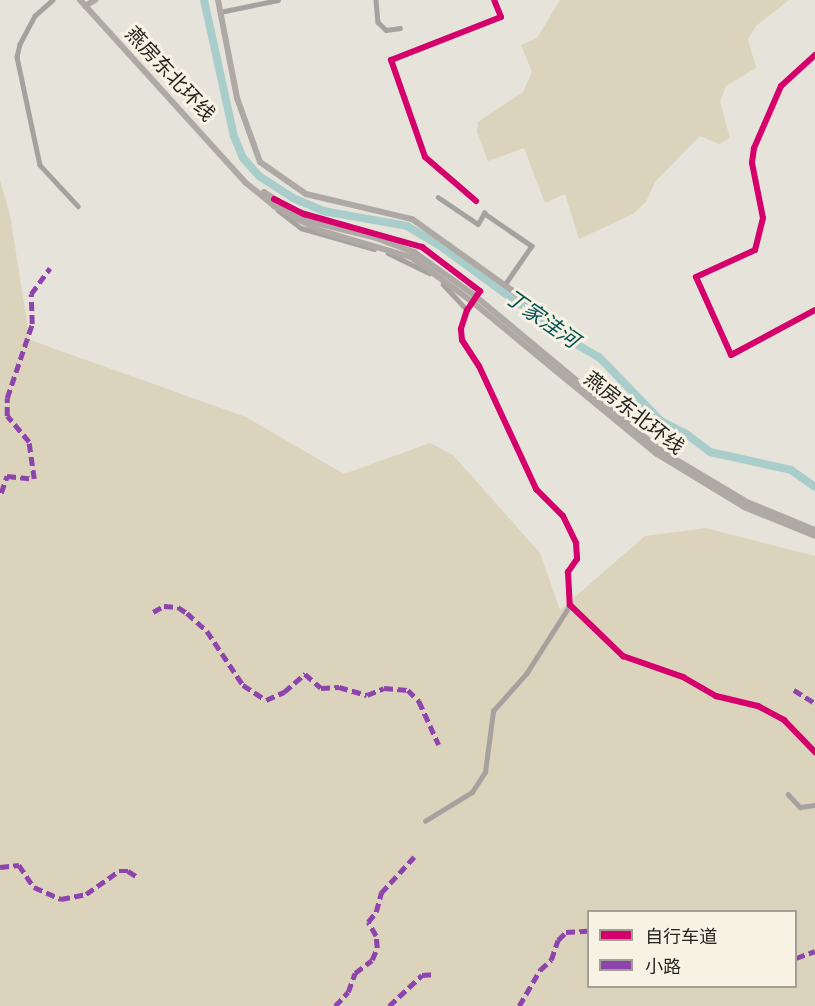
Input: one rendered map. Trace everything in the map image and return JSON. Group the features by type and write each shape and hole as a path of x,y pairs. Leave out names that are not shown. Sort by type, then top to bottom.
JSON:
{"main road":[{"name":"燕房东北环线","path":"80,0 235,170 274,203 318,230 411,257 472,297 660,450 747,502 815,530"},
{"path":"85,6 95,0"},
{"path":"218,0 237,98 260,162 306,194 412,219 551,318"},
{"name":"燕房东北环线","path":"472,297 666,460 744,507 815,536"}],"street":[{"path":"53,0 35,16 20,44 17,57 40,165 78,206"},
{"path":"220,12 278,0"},
{"path":"376,0 378,22 386,30 400,28"},
{"path":"476,201 425,157 391,60 501,17 494,0"},
{"path":"815,55 781,86 754,148 752,163 763,218 754,250 696,277 731,355 815,310"},
{"path":"438,197 478,224 484,213 532,246 505,285"},
{"path":"274,203 301,228 408,261 442,283 467,310"},
{"path":"274,203 304,214 422,247 480,291 467,310 462,339 479,366 536,489 563,516 576,543 577,559 568,572 570,605 526,674 493,711 485,772 472,792 424,821"},
{"path":"570,605 623,656 683,677 716,696 758,706 784,720 815,752"},
{"path":"788,794 800,807 815,805"}],"shaded area":[{"path":"560,0 789,0 756,26 748,39 756,68 726,86 720,102 730,138 719,144 700,136 655,182 646,202 633,214 579,239 565,194 545,203 524,148 488,161 477,132 478,122 523,92 532,72 521,45 537,38"},
{"path":"0,180 10,215 30,340 246,417 344,474 430,443 453,455 540,553 560,610 645,536 706,528 815,556 815,1006 0,1006"}],"waterway":[{"name":"丁家洼河","path":"204,0 234,136 243,158 259,176 293,198 323,211 407,226 439,245 569,340 599,357 661,421 685,433 710,452 791,470 815,487"}],"marked path":[{"path":"1,493 7,476 34,479 29,442 7,416 7,398 32,324 31,294 50,268"},
{"path":"153,612 164,606 178,607 187,613 207,631 243,685 266,700 284,692 305,674 321,688 339,687 367,695 384,688 408,690 419,701 439,745"},
{"path":"794,690 815,703"},
{"path":"335,1006 348,992 355,973 372,960 377,948 376,936 368,922 376,912 381,893 414,857"},
{"path":"0,867 19,865 34,887 61,899 86,894 119,871 128,871 139,878"},
{"path":"519,1006 540,970 551,960 558,940 566,932 587,931"},
{"path":"797,958 815,951"},
{"path":"389,1006 422,975 435,974"}],"cycle path":[{"path":"476,201 425,157 391,60 501,17 494,0"},
{"path":"815,55 781,86 754,148 752,163 763,218 755,250 696,277 731,355 815,310"},
{"path":"274,199 304,214 422,247 480,291 467,310 461,329 462,340 479,366 536,489 563,516 576,543 577,559 568,572 570,605 623,656 683,677 716,696 758,706 784,720 815,752"}]}
